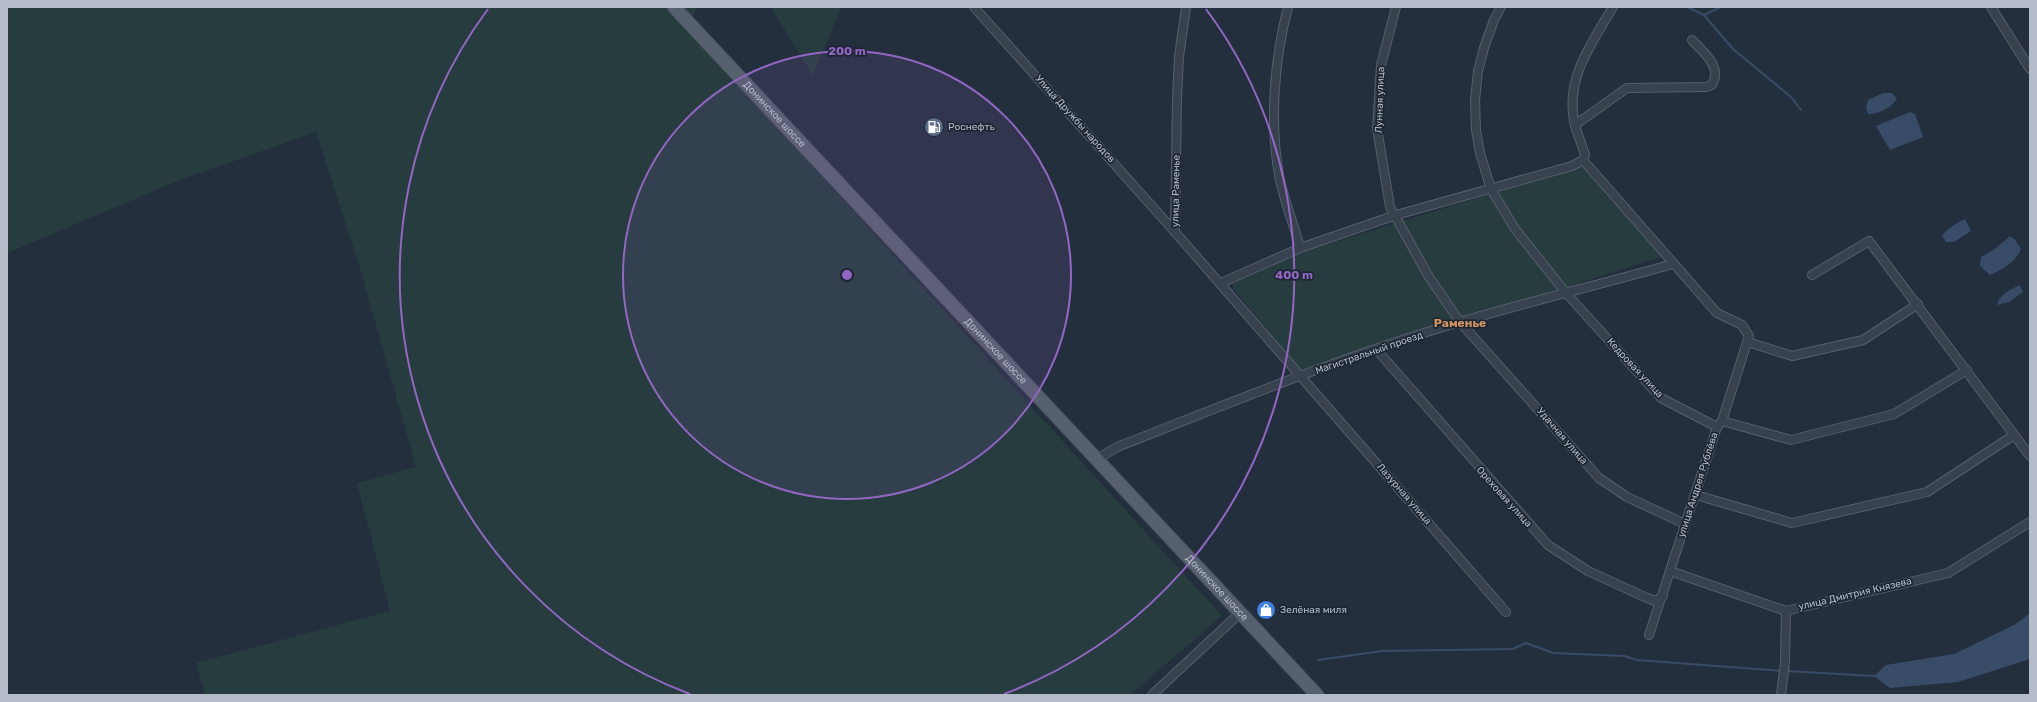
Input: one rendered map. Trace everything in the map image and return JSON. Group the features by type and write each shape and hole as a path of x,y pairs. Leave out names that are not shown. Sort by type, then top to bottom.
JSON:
{"main road":[{"name":"Донинское шоссе","path":"674,7 1317,695"}],"street":[{"name":"Улица Дружбы народов","path":"974,7 1175,232"},
{"name":"улица Раменье","path":"1186,7 1179,65 1175,232 1301,376"},
{"path":"1288,7 1281,33 1276,73 1275,134 1280,180 1300,248"},
{"name":"Лунная улица","path":"1396,7 1381,65 1377,128 1390,206 1428,277 1460,322"},
{"name":"Кедровая улица","path":"1501,7 1494,20 1484,48 1478,71 1475,100 1476,130 1480,153 1491,189 1515,229 1566,293 1661,398 1719,424 1791,440 1894,414 1967,370"},
{"path":"1221,283 1300,248 1396,216 1572,166 1583,160 1585,155 1575,125 1574,89 1578,69 1613,7"},
{"path":"1991,7 2030,69"},
{"path":"1575,125 1627,88 1706,87 1712,85 1716,75 1714,66 1692,40"},
{"path":"1583,160 1717,314 1742,325 1748,339 1792,356 1863,340 1918,304"},
{"path":"1812,275 1869,241 1918,304 2030,456"},
{"name":"Магистральный проезд","path":"1096,460 1117,447 1301,376 1376,349 1460,322 1673,264"},
{"name":"Удачная улица","path":"1460,322 1599,478 1627,497 1685,524"},
{"name":"улица Андрея Рублёва","path":"1649,635 1748,339"},
{"name":"Ореховая улица","path":"1376,349 1548,545 1588,571 1647,598 1655,601 1663,596"},
{"name":"Лазурная улица","path":"1301,376 1506,612"},
{"path":"1696,495 1792,523 1927,492 2014,435"},
{"name":"улица Дмитрия Князева","path":"1670,571 1786,611 1948,572 2030,522"},
{"path":"1781,695 1785,662 1786,611"},
{"path":"1152,695 1240,613"}],"green space":[{"path":"7,7 700,7 694,12 691,33 1222,616 1130,695 205,695 196,663 390,611 357,483 416,467 359,265 316,132 180,180 7,253"},
{"path":"771,7 841,7 813,76"},
{"path":"1585,165 1661,257 1301,371 1233,288 1233,280 1299,253"}],"water":[{"path":"1883,93 1892,93 1897,99 1884,110 1868,114 1866,107 1868,100"},
{"path":"1910,112 1915,114 1923,137 1890,150 1876,126"},
{"path":"1965,219 1971,231 1954,242 1946,242 1942,236 1944,233 1958,222"},
{"path":"2010,236 2015,240 2021,249 2019,254 2008,265 1990,275 1980,266 1981,257 1995,249"},
{"path":"2020,285 2023,292 2009,302 1997,305 1998,301 2003,295"},
{"path":"2030,613 2030,659 1958,682 1890,688 1874,676 1886,665 1954,654 2016,624"}],"waterway":[{"path":"1687,7 1704,15 1721,7"},
{"path":"1704,15 1733,49 1791,97 1801,110"},
{"path":"1318,660 1382,651 1513,649 1526,643 1553,653 1624,656 1637,660 1782,671"},
{"path":"1787,671 1874,676"}],"place":[{"name":"Роснефть","path":"934,127"},
{"name":"Зелёная миля","path":"1266,610"}],"district":[{"name":"Раменье","path":"1460,323"}]}
